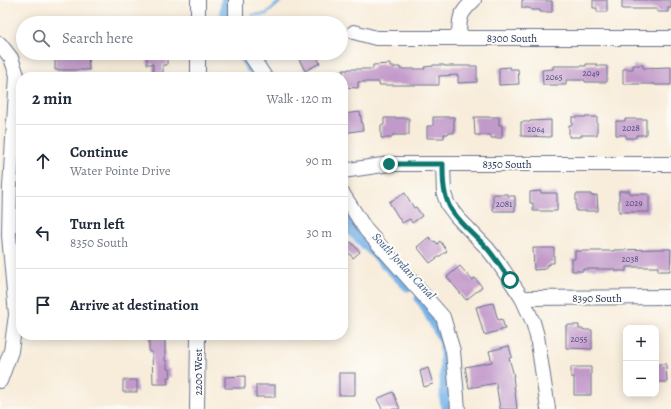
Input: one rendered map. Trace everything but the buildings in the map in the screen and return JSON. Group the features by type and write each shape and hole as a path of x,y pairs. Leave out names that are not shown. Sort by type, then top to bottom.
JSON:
{"street":[{"path":"198,0 198,16"},
{"path":"236,0 236,16"},
{"path":"459,38 461,15 467,6 474,0"},
{"name":"8300 South","path":"354,32 376,38 671,38"},
{"path":"0,44 11,58 16,72"},
{"path":"198,60 198,72"},
{"path":"254,60 262,72"},
{"path":"0,381 4,373 6,351 16,315 5,187 16,84"},
{"name":"8350 South","path":"348,169 389,164 671,164"},
{"path":"443,164 444,194 448,205 457,217 494,257 522,298 533,322 538,336 548,409"},
{"path":"348,202 366,230 443,317 453,351 458,409"},
{"name":"8390 South","path":"522,298 671,297"},
{"name":"2200 West","path":"198,340 198,409"}],"waterway":[{"name":"South Jordan Canal","path":"226,0 226,16"},
{"path":"253,15 266,14 283,0"},
{"name":"South Jordan Canal","path":"246,60 251,68"},
{"name":"South Jordan Canal","path":"348,224 352,231 408,286"},
{"name":"South Jordan Canal","path":"420,299 445,343 445,400 447,409"}],"route":[{"path":"389,164 443,164 444,194 448,205 457,217 487,248 510,280"}]}
